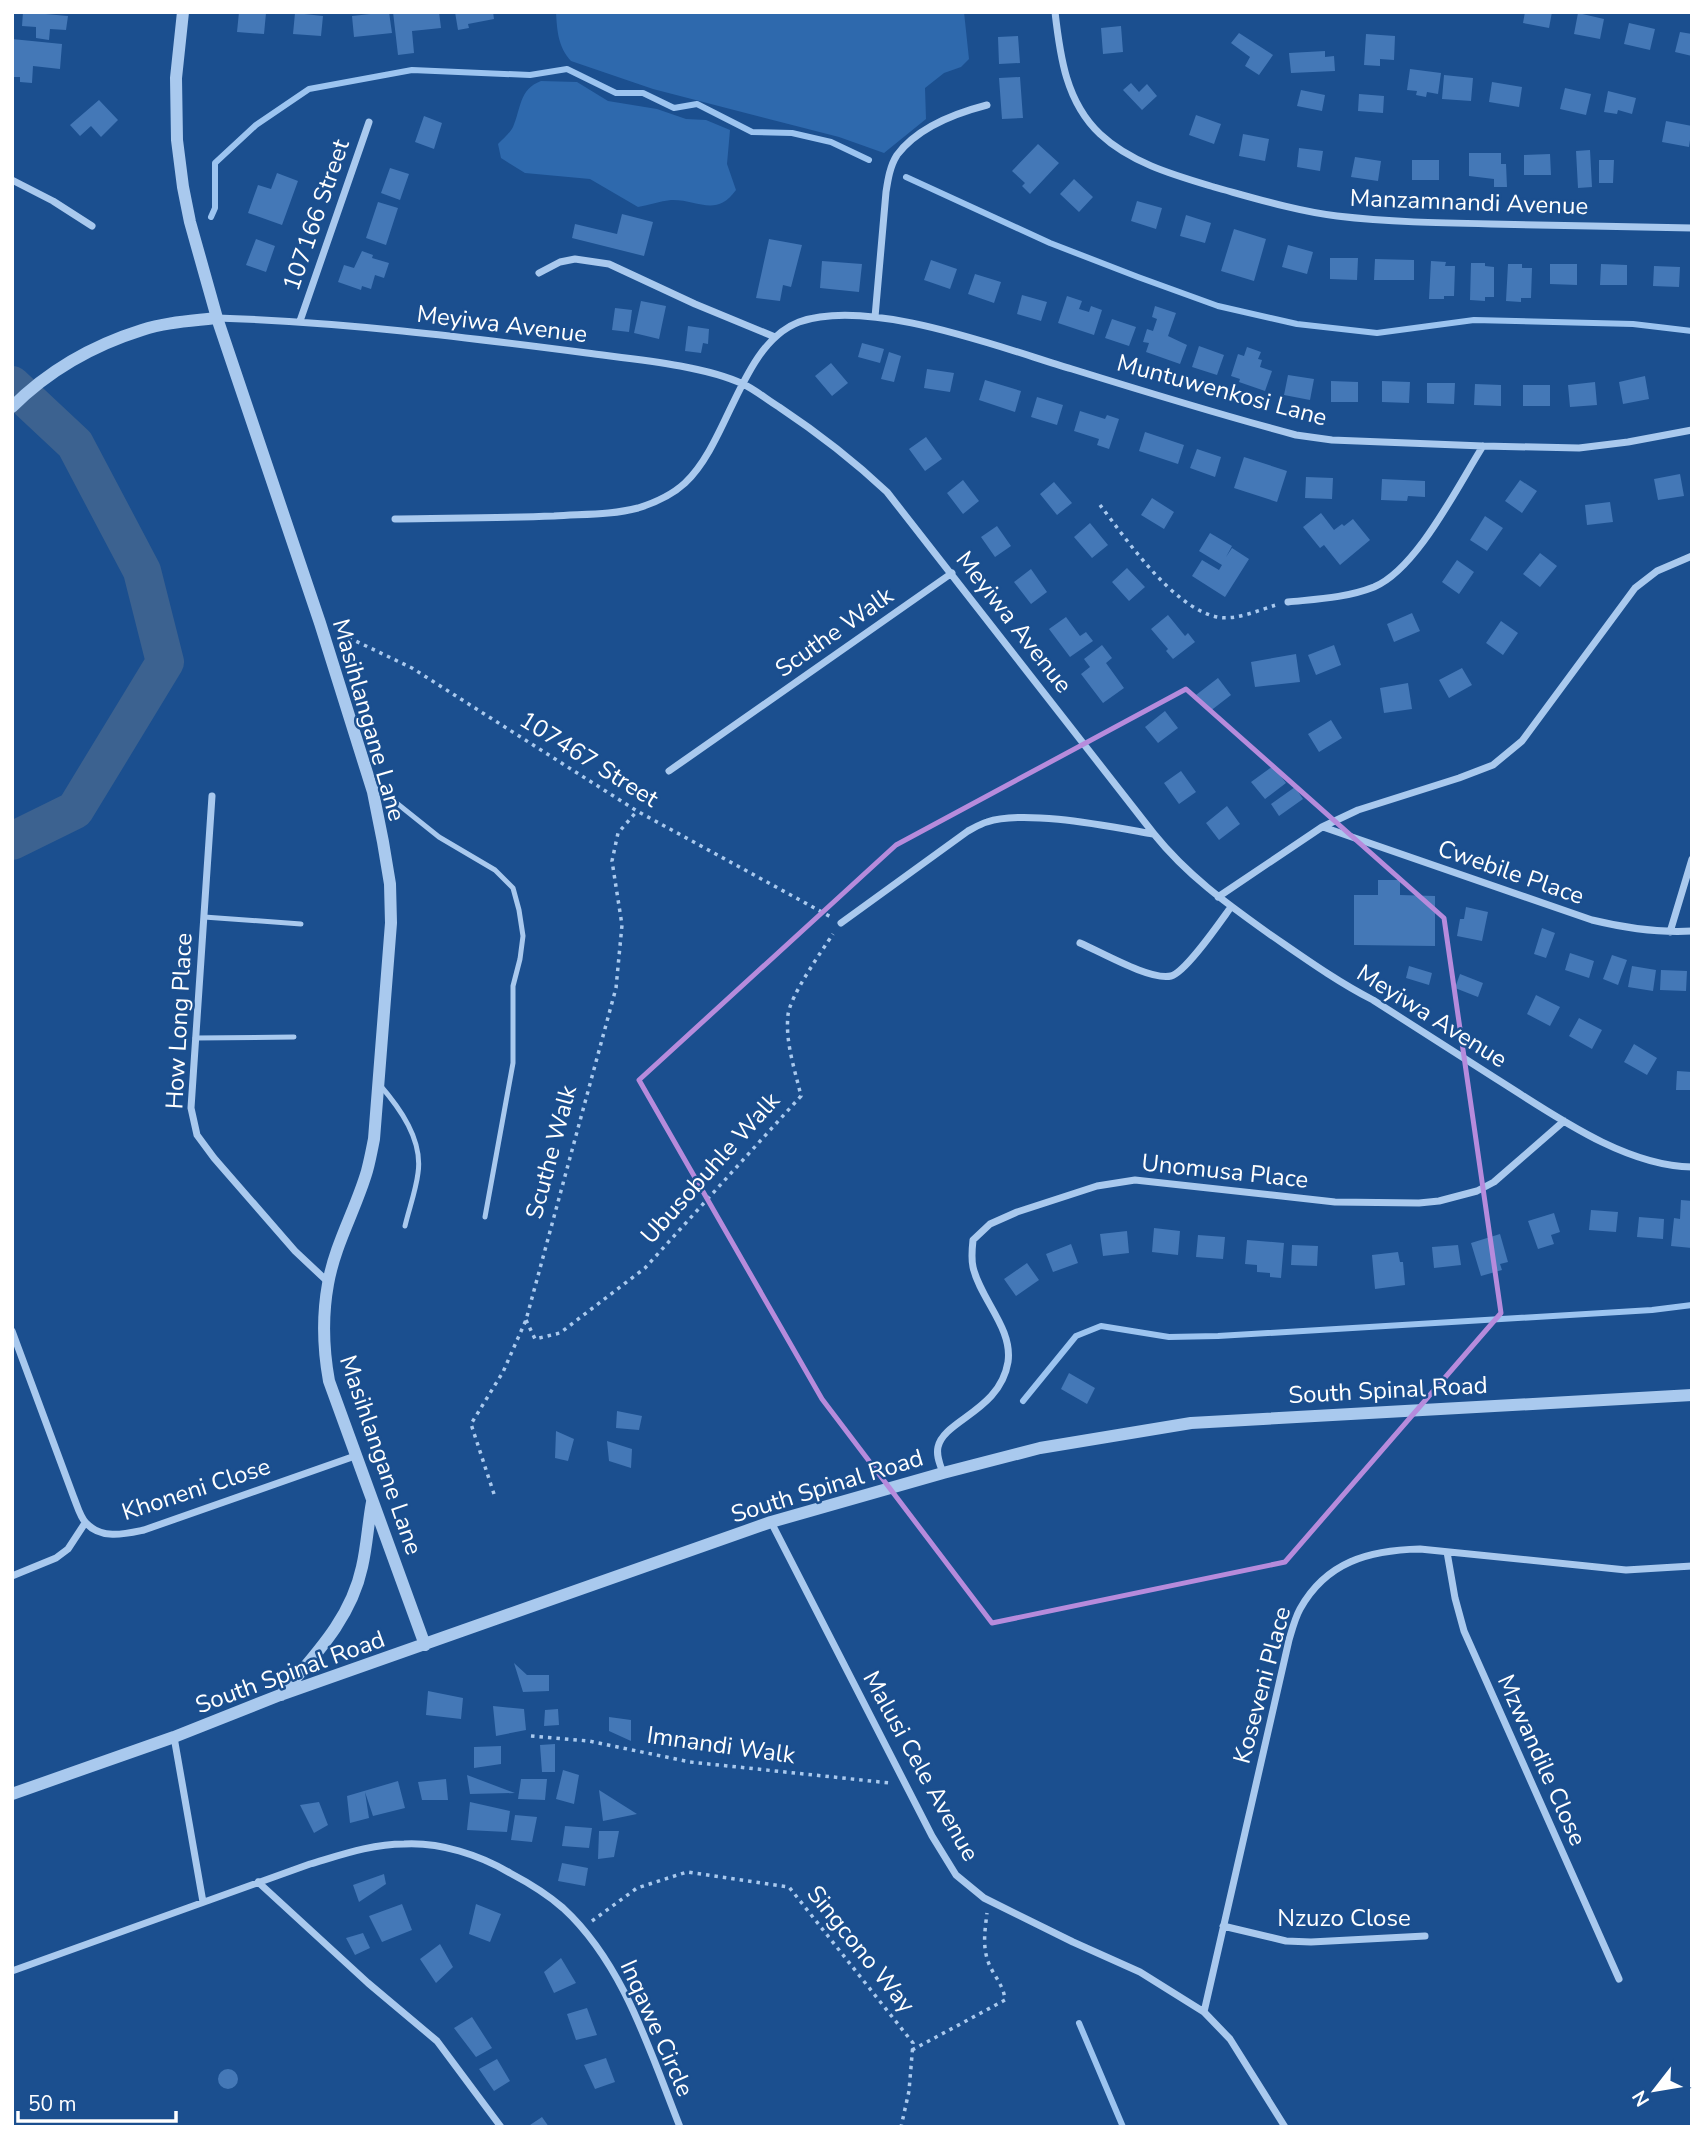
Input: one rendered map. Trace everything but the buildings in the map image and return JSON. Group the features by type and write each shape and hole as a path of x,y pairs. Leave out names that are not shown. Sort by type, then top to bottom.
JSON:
{"street":[{"name":"Masihlangane Lane","path":"183,12 176,78 177,141 190,222 217,318 320,623 369,780 386,863 391,923 374,1139 367,1171 339,1244 328,1282 323,1324 324,1350 330,1381 355,1456 425,1645"},
{"name":"Manzamnandi Avenue","path":"1055,12 1060,53 1068,82 1087,119 1117,147 1143,163 1177,176 1259,200 1335,216 1398,222 1692,229"},
{"path":"876,317 888,176 896,158 906,145 944,120 987,105"},
{"name":"107166 Street","path":"300,321 369,122"},
{"path":"12,180 53,201 92,226"},
{"path":"539,273 575,258 609,264 672,294 775,337"},
{"name":"Muntuwenkosi Lane","path":"395,519 597,514 636,508 660,500 684,485 704,463 761,353 775,337 796,323 818,317 876,317 902,321 1296,435 1332,440 1579,448 1692,430"},
{"name":"Meyiwa Avenue","path":"217,318 300,321 650,361 710,373 743,384 819,433 887,492 1154,834 1182,867 1218,897 1341,984 1373,1000 1564,1121 1639,1157 1692,1167"},
{"path":"12,407 42,380 70,361 106,343 143,329 217,318"},
{"path":"1288,602 1341,597 1376,586 1400,569 1421,545 1483,446"},
{"path":"1218,897 1322,827 1358,810 1493,765 1521,741 1635,588 1657,571 1692,556"},
{"name":"Scuthe Walk","path":"669,771 952,573"},
{"name":"How Long Place","path":"212,796 191,1108 197,1135 295,1251 328,1282"},
{"path":"841,923 968,831 987,822 1006,818 1034,818 1154,834"},
{"name":"Cwebile Place","path":"1322,827 1592,920 1624,928 1692,931"},
{"path":"1670,932 1692,859"},
{"path":"1080,943 1157,977 1173,976 1184,967 1231,907"},
{"name":"Unomusa Place","path":"943,1473 937,1455 938,1444 946,1433 995,1394 1008,1362 1001,1327 974,1269 973,1240 990,1224 1017,1212 1097,1186 1135,1180 1335,1202 1419,1203 1439,1200 1477,1191 1494,1182 1564,1121"},
{"path":"12,1331 85,1523 62,1554 12,1576"},
{"name":"South Spinal Road","path":"12,1794 174,1737 280,1695 771,1522 1040,1448 1191,1423 1692,1395"},
{"name":"Khoneni Close","path":"85,1523 103,1534 120,1535 144,1530 355,1456"},
{"path":"280,1695 322,1648 345,1611 363,1566 372,1498"},
{"name":"Malusi Cele Avenue","path":"771,1522 932,1836 956,1875 989,1901 1140,1972 1204,2012 1230,2039 1285,2127"},
{"name":"Koseveni Place","path":"1204,2012 1289,1640 1299,1611 1314,1588 1331,1573 1357,1559 1375,1552 1395,1549 1626,1570 1692,1566"},
{"name":"Mzwandile Close","path":"1447,1552 1464,1631 1619,1979"},
{"path":"174,1737 203,1902"},
{"name":"Inqawe Circle","path":"12,1971 310,1864 357,1851 404,1844 441,1847 499,1866 538,1889 582,1928 600,1952 625,1995 680,2127"},
{"path":"258,1882 376,1990 437,2041 501,2127"},
{"name":"Nzuzo Close","path":"1223,1926 1286,1941 1425,1936"}],"lane":[{"path":"369,780 439,837 495,870 513,888 519,909 523,936 513,986 515,1046 485,1217"},
{"path":"204,917 301,924"},
{"path":"195,1038 294,1037"},
{"path":"379,1084 402,1112 418,1152 418,1171 405,1226"}],"path":[{"path":"1100,505 1156,574 1175,593 1202,611 1219,617 1245,614 1288,602"},
{"name":"107467 Street","path":"320,623 412,668 637,811 841,923"},
{"name":"Scuthe Walk","path":"494,1494 471,1424 503,1372 526,1320 616,988 622,925 612,861 618,833 637,811"},
{"name":"Ubusobuhle Walk","path":"526,1320 535,1339 560,1333 645,1268 801,1096 789,1045 788,1014 794,998 841,923"},
{"name":"Imnandi Walk","path":"531,1736 589,1741 690,1762 906,1784"},
{"name":"Singcono Way","path":"582,1928 637,1888 687,1872 789,1888 913,2043 909,2091 901,2127"},
{"path":"912,2050 1005,2000 1004,1992 988,1962 984,1937 989,1901"}],"highlighted area":[{"path":"1186,689 1444,918 1501,1313 1285,1562 992,1623 822,1399 639,1080 896,845"}],"shaded area":[{"path":"556,12 964,12 969,59 961,67 944,73 925,88 926,119 884,153 839,137 653,89 571,61 561,44"},
{"path":"541,81 577,82 608,101 657,109 686,119 706,120 730,130 727,164 736,190 729,198 714,205 671,200 638,207 590,179 525,173 501,158 498,144 513,127 528,89"}],"waterway":[{"path":"211,217 215,208 215,163 256,125 309,89 412,70 530,75 567,69 616,93 643,93 674,108 697,104 752,132 792,133 831,142 869,160"},
{"path":"906,177 1050,243 1138,277 1218,306 1297,324 1377,333 1474,320 1633,324 1692,331"},
{"path":"12,385 75,444 142,571 165,662 75,810 12,841"},
{"path":"1023,1401 1076,1336 1101,1326 1169,1337 1218,1336 1652,1310 1692,1305"},
{"path":"1079,2023 1123,2127"}]}
